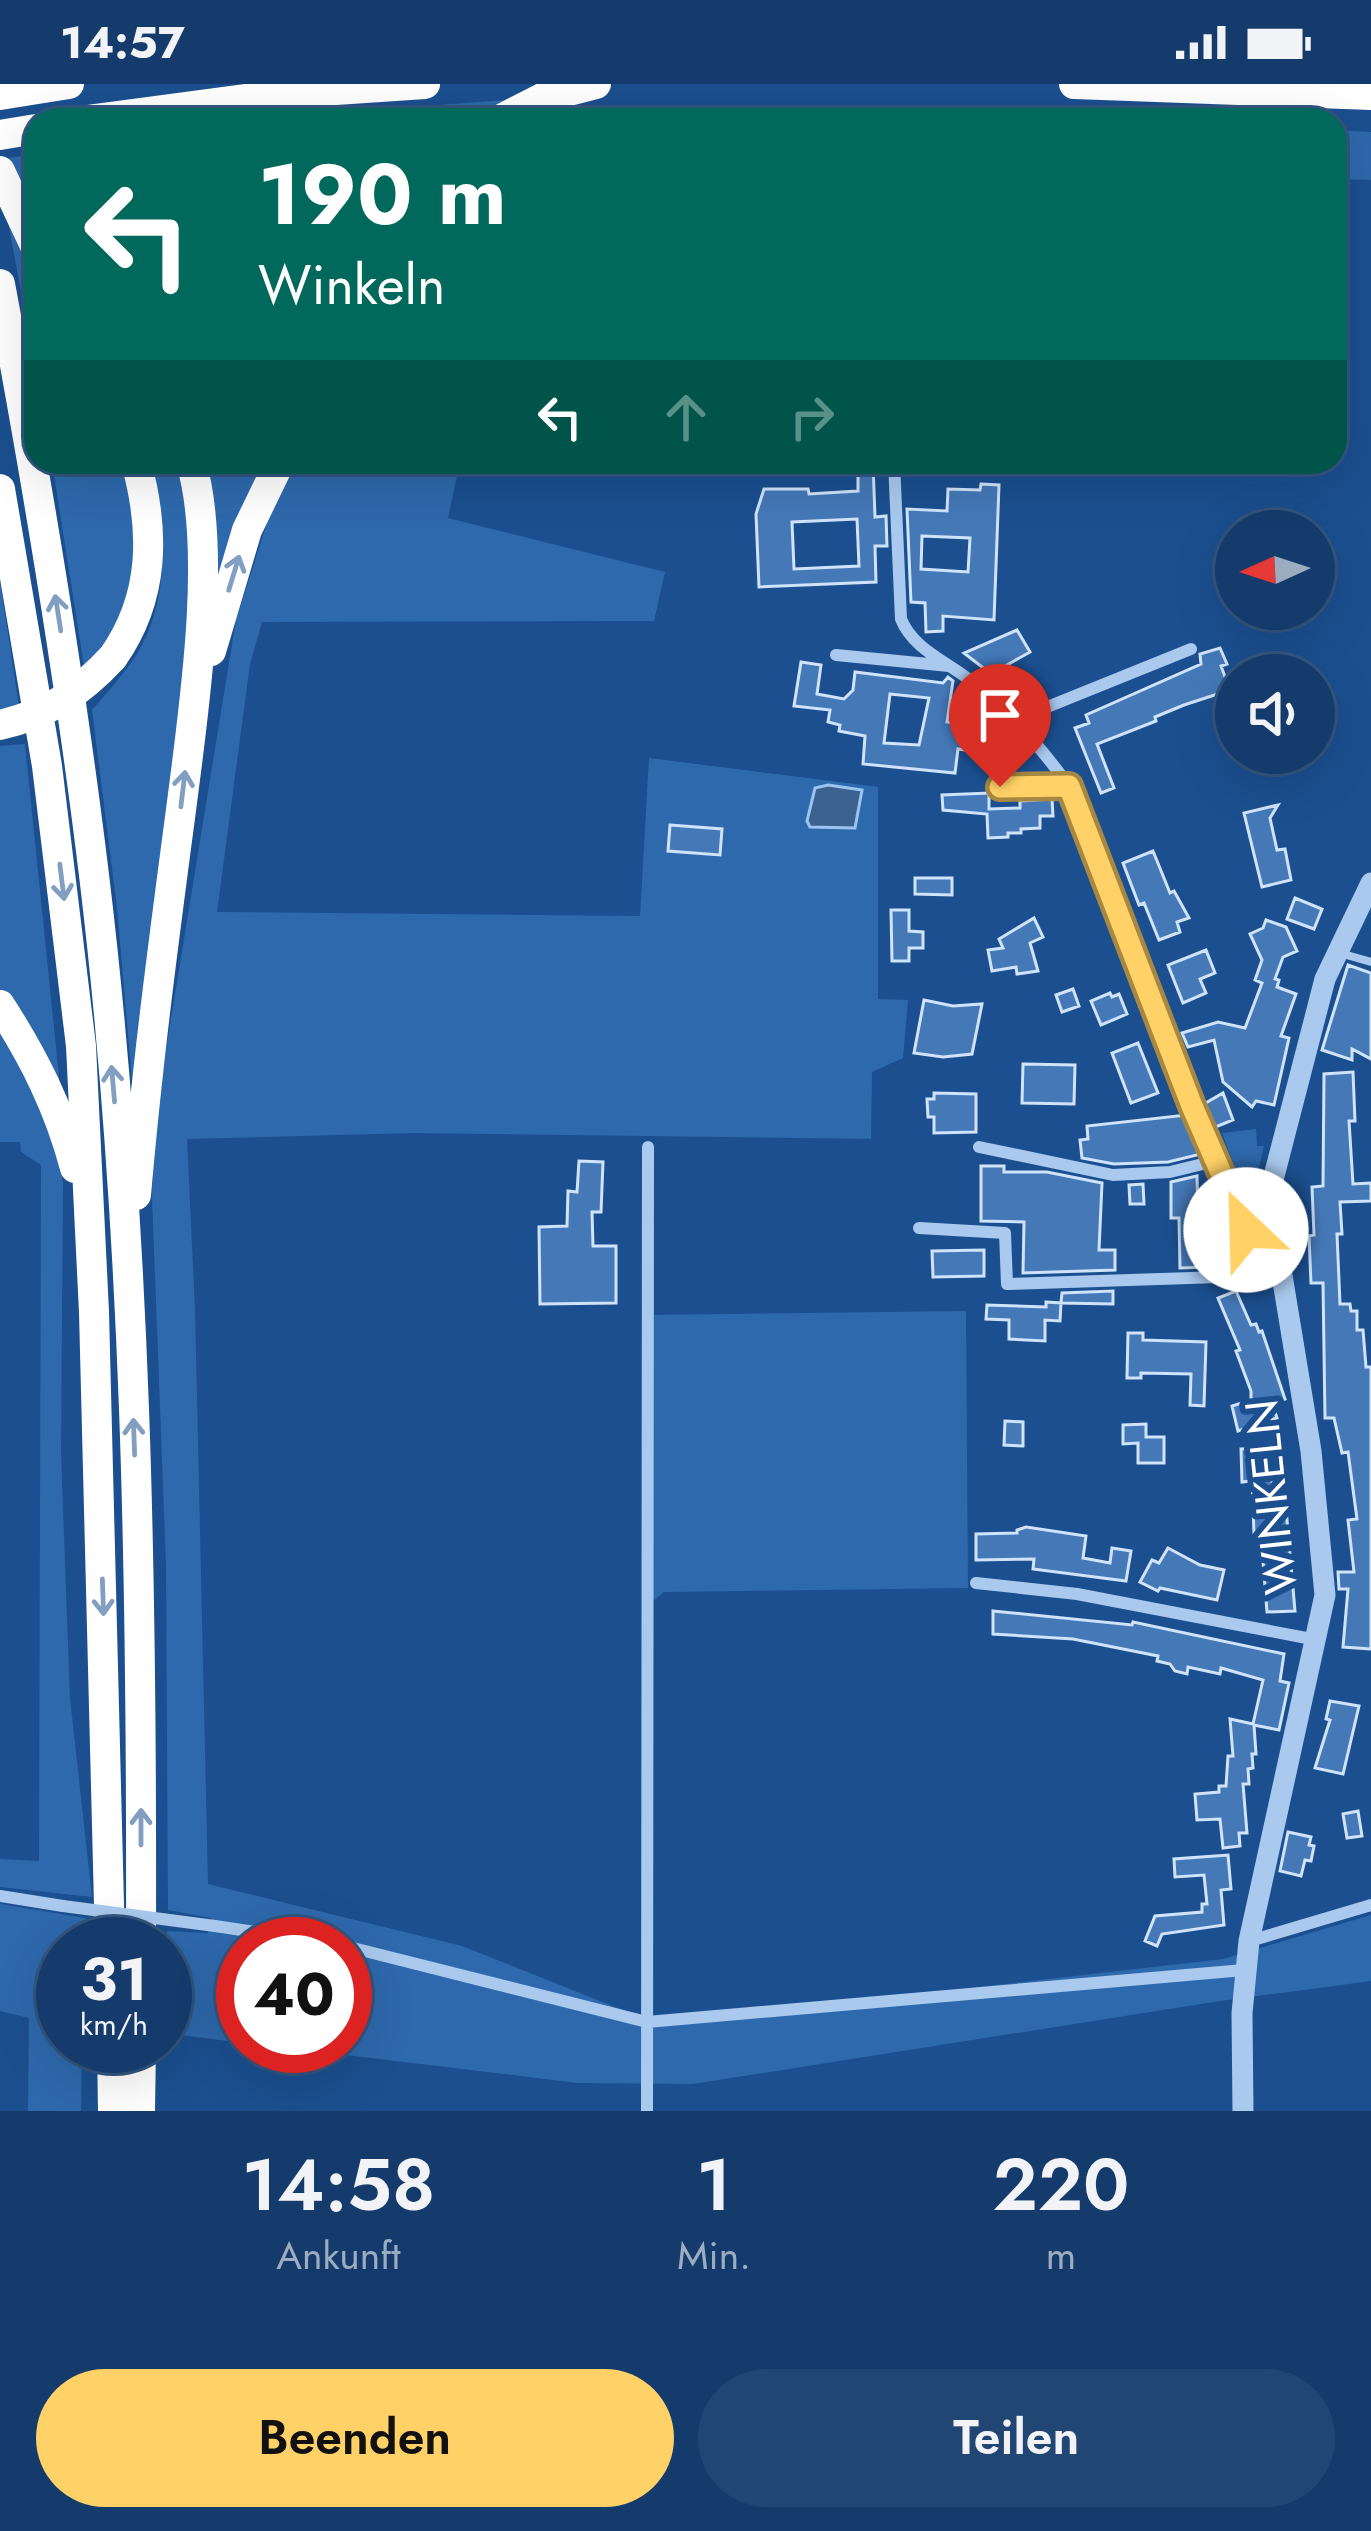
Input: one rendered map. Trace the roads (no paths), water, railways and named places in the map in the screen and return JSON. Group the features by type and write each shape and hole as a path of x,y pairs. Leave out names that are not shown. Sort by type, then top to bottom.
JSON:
{"highway":[{"path":"0,94 69,84"},
{"path":"178,108 290,93 425,84"},
{"path":"522,108 596,84"},
{"path":"1074,84 1371,94"},
{"path":"0,172 24,223"},
{"path":"0,284 24,420"},
{"path":"34,474 63,640 95,879 129,1284 142,1715 141,1917"},
{"path":"0,725 50,709 77,692 113,657 144,597 151,556 139,474"},
{"path":"129,1284 145,1087 191,727 201,540 193,474"},
{"path":"191,727 247,530 274,474"},
{"path":"0,490 47,766 81,1046 91,1228 109,1917"},
{"path":"0,1005 36,1061 61,1114 91,1228"},
{"path":"112,2073 113,2111"},
{"path":"140,2111 141,2073"}],"street":[{"name":"WINKELN","path":"895,474 901,619 908,636 1015,720 1069,786 1225,1182 1257,1204 1275,1207 1280,1216 1274,1233 1311,1451 1325,1595 1244,1970 1243,2111"},
{"path":"1015,720 1191,649"},
{"path":"836,655 951,666"},
{"path":"1000,787 1069,786"},
{"name":"WINKELN","path":"1257,1204 1325,979 1371,884"},
{"path":"979,1147 1113,1175 1169,1172 1215,1161"},
{"path":"647,2111 648,1148"},
{"path":"919,1228 1005,1234 1007,1284 1282,1275"},
{"name":"WINKELN","path":"976,1583 1077,1594 1318,1640"},
{"path":"0,1896 216,1926"},
{"path":"1249,1941 1371,1905"},
{"path":"372,1953 647,2022 1244,1970"}],"lane":[{"path":"1336,951 1371,962"}]}
